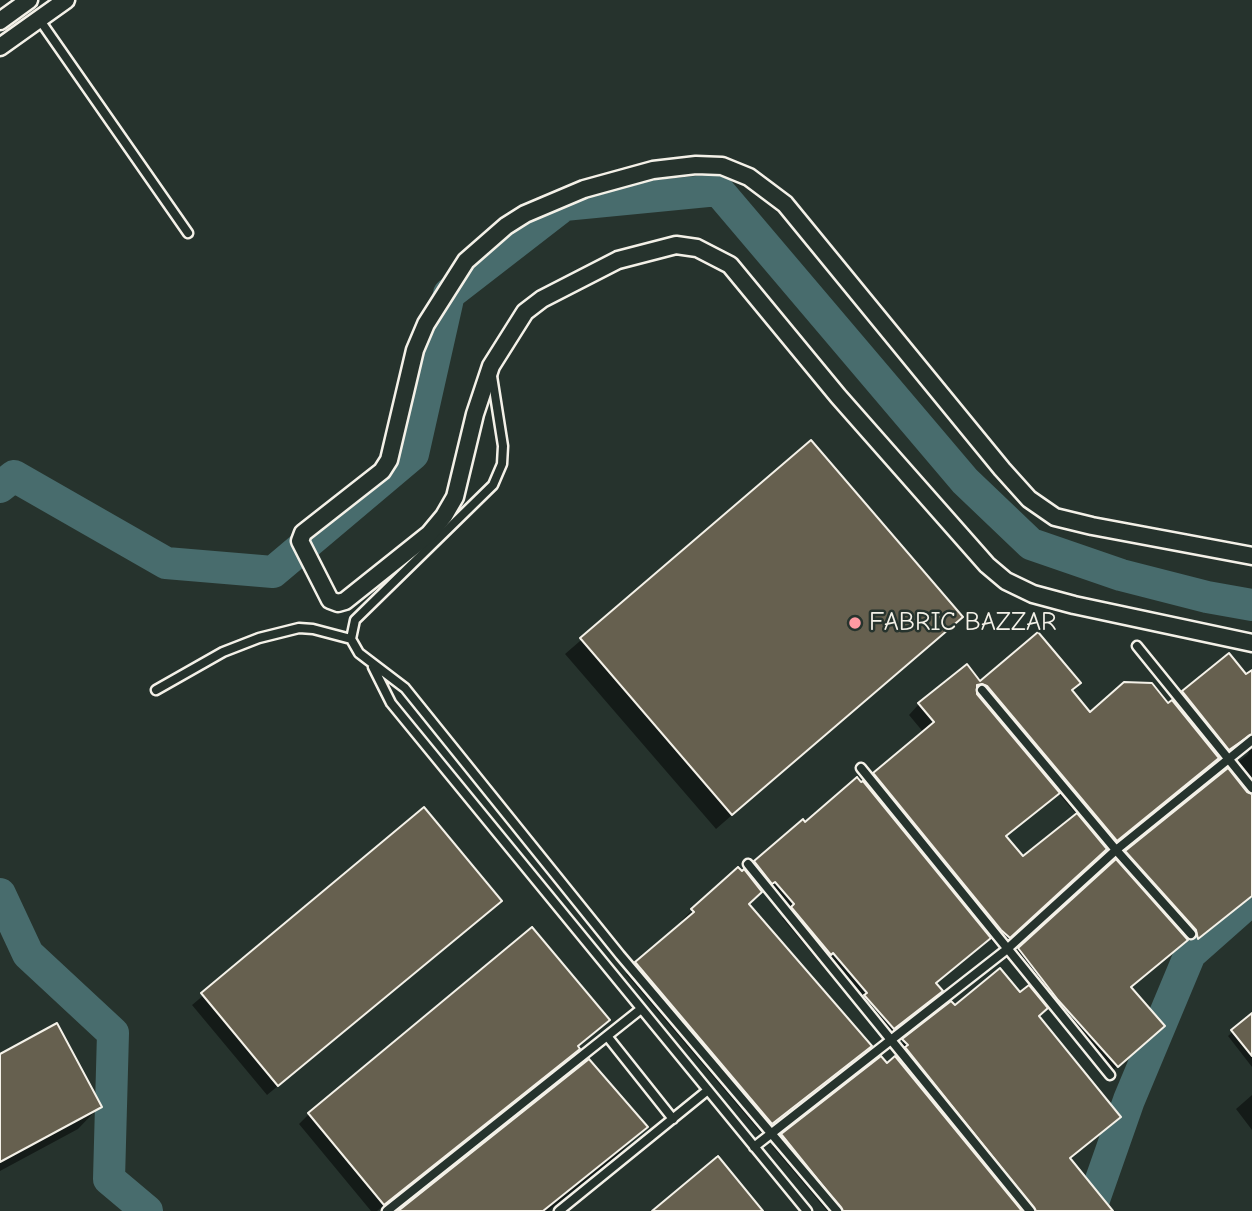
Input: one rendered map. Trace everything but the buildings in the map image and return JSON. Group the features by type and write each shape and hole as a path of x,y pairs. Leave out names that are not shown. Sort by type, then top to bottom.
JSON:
{"street":[{"path":"0,20 29,0"},
{"path":"0,47 66,0"},
{"path":"1252,556 1055,517 1029,499 785,204 749,177 722,166 653,170 584,189 525,214 506,226 466,261 426,324 415,350 389,460 382,471 303,533 300,541 330,600 338,603 345,601 429,534 444,516 455,497 475,414 491,366 525,312 542,299 618,260 676,245 697,247 730,265 838,396 987,565 1006,581 1033,594 1074,605 1252,643"}],"lane":[{"path":"40,19 188,233"},
{"path":"491,366 503,446 502,464 494,485 355,620 351,639 359,653 405,688 620,955 836,1211"},
{"path":"156,690 223,652 259,638 299,628 351,639"},
{"path":"1138,646 1252,788"},
{"path":"372,664 391,703 807,1211"},
{"path":"982,690 1116,850 1191,934"},
{"path":"754,1147 1006,950 1116,850 1252,740"},
{"path":"861,768 1110,1075"},
{"path":"748,864 1030,1211"},
{"path":"387,1211 641,1009"},
{"path":"607,1036 673,1119"},
{"path":"559,1211 708,1090"}],"waterway":[{"path":"0,487 14,476 166,563 273,572 413,454 449,294 564,205 718,190 965,481 1031,544 1121,575 1207,597 1252,605"},
{"path":"0,894 28,954 113,1033 109,1179 147,1211"},
{"path":"1090,1211 1129,1100 1190,954 1252,899"}],"place":[{"name":"FABRIC BAZZAR","path":"855,623"}]}
